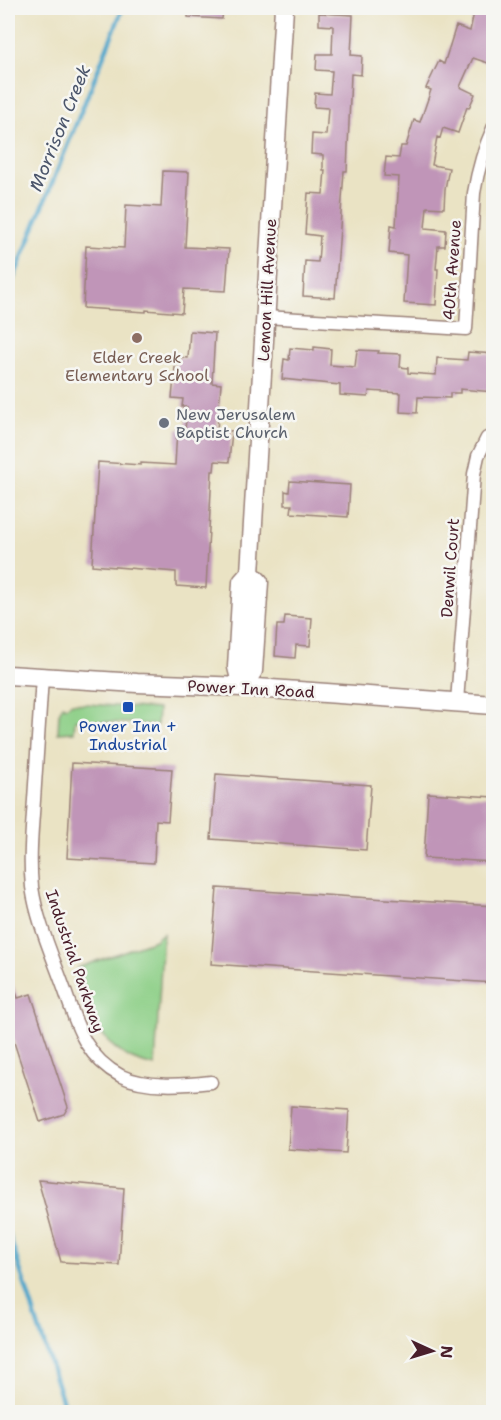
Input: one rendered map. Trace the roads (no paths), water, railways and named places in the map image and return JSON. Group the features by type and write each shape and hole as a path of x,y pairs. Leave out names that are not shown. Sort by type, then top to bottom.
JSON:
{"street":[{"name":"Lemon Hill Avenue","path":"242,687 237,667 242,582 250,573 284,8"},
{"name":"40th Avenue","path":"265,317 466,329 474,193 485,145 494,126"},
{"name":"Denwil Court","path":"457,702 474,474 478,456 487,438"},
{"name":"Power Inn Road","path":"8,675 242,687 494,705"},
{"name":"Industrial Parkway","path":"42,677 31,846 32,885 36,909 84,1042 108,1068 130,1080 144,1084 211,1083"}],"waterway":[{"name":"Morrison Creek","path":"8,292 123,8"},
{"name":"Morrison Creek","path":"8,1232 66,1412"}],"place":[{"name":"Elder Creek Elementary School","path":"137,338"},
{"name":"New Jerusalem Baptist Church","path":"164,423"},
{"name":"Power Inn + Industrial","path":"128,707"}]}
